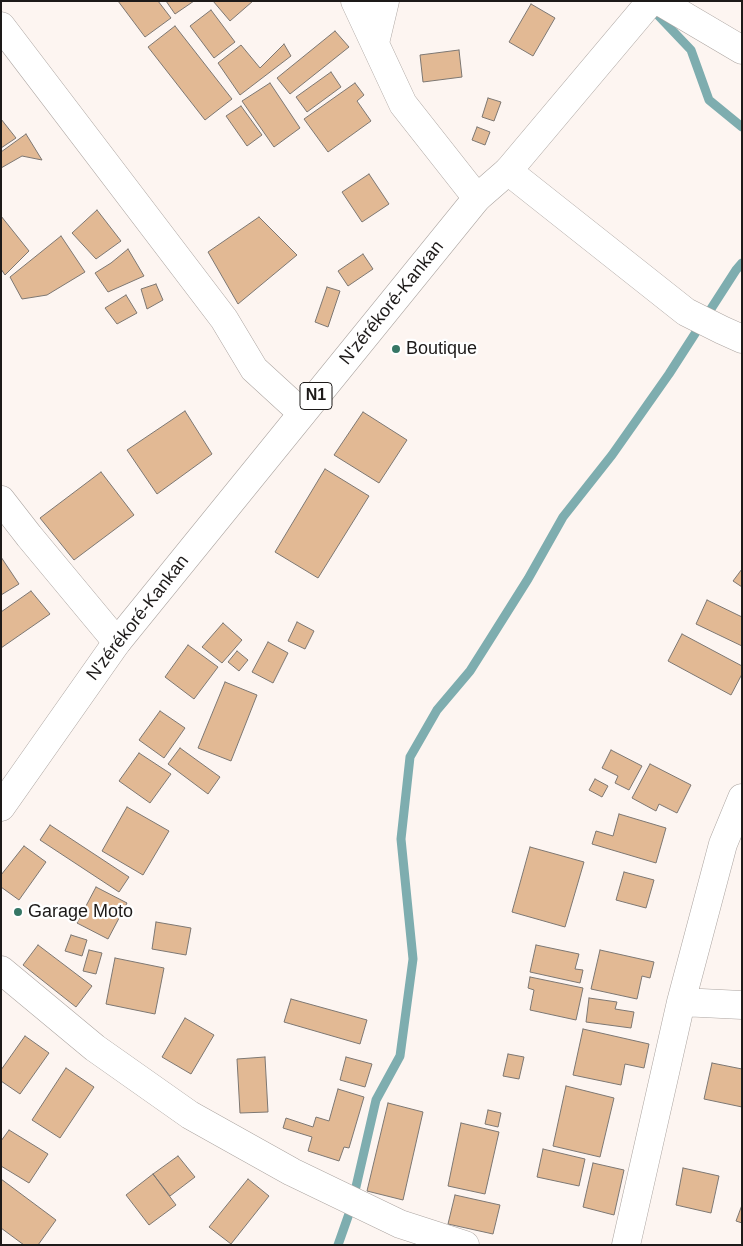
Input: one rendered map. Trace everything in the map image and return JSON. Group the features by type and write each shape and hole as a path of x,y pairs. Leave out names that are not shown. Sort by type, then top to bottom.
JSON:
{"main road":[{"path":"355,1 403,104 477,198"},
{"path":"375,43 386,1"},
{"name":"N'zérékoré-Kankan","path":"1,807 117,642 477,198 508,171 651,1"},
{"path":"659,1 742,50"},
{"path":"1,26 224,319 254,369 302,413"},
{"path":"508,171 686,312 732,335"},
{"path":"1,500 117,642"},
{"path":"626,1245 681,1002 723,844 742,798"},
{"path":"1,970 95,1048 190,1115 292,1172 400,1224 466,1245"},
{"path":"681,1002 742,1005"}],"building":[{"path":"118,1 158,1 171,18 145,37"},
{"path":"166,1 194,1 175,14"},
{"path":"213,1 253,1 230,21"},
{"path":"531,4 555,18 533,56 509,42"},
{"path":"211,10 235,42 214,58 190,26"},
{"path":"175,26 232,99 205,120 148,47"},
{"path":"335,31 349,47 290,94 277,78"},
{"path":"284,44 291,56 240,95 218,63 241,45 260,68"},
{"path":"459,50 462,77 423,82 420,55"},
{"path":"331,72 341,87 307,112 296,97"},
{"path":"270,83 300,128 274,147 242,101"},
{"path":"355,83 364,95 357,101 371,121 328,152 304,119"},
{"path":"488,98 501,102 494,121 482,117"},
{"path":"241,106 262,135 247,146 226,116"},
{"path":"1,119 16,138 1,148"},
{"path":"477,127 490,132 485,145 472,140"},
{"path":"26,134 42,160 22,156 1,168 1,152"},
{"path":"369,174 389,204 362,222 342,192"},
{"path":"97,210 121,241 96,259 72,233"},
{"path":"1,216 29,251 5,275 1,269"},
{"path":"259,217 297,255 238,304 208,252"},
{"path":"61,236 85,272 47,295 22,299 10,277"},
{"path":"128,249 144,276 108,292 95,273"},
{"path":"363,254 373,269 348,286 338,271"},
{"path":"156,284 163,300 147,309 141,289"},
{"path":"327,287 340,291 328,327 315,322"},
{"path":"126,295 137,313 117,324 105,308"},
{"path":"185,411 212,454 157,494 127,450"},
{"path":"363,412 407,440 379,483 334,455"},
{"path":"325,469 369,496 318,578 275,552"},
{"path":"101,472 134,515 74,560 40,518"},
{"path":"1,557 19,584 1,595"},
{"path":"742,569 742,587 733,581"},
{"path":"31,591 50,614 1,648 1,612"},
{"path":"707,600 742,617 742,646 696,624"},
{"path":"297,622 314,631 305,649 288,641"},
{"path":"223,623 242,640 222,663 202,647"},
{"path":"682,634 742,666 742,674 731,695 668,661"},
{"path":"268,642 288,653 273,683 252,672"},
{"path":"188,645 218,667 194,699 165,677"},
{"path":"237,651 248,660 239,671 228,662"},
{"path":"225,682 257,695 231,761 198,748"},
{"path":"160,711 185,728 164,758 139,740"},
{"path":"180,748 220,777 208,794 168,764"},
{"path":"611,750 642,766 629,790 615,783 618,776 602,768"},
{"path":"139,753 171,774 150,803 119,781"},
{"path":"650,764 691,785 677,813 659,804 656,811 632,798"},
{"path":"595,779 608,786 602,797 589,790"},
{"path":"127,807 169,831 143,875 102,851"},
{"path":"619,814 666,828 656,863 592,844 596,831 613,836"},
{"path":"50,825 129,877 119,892 40,840"},
{"path":"24,846 46,862 19,900 1,887 1,875"},
{"path":"530,847 584,862 565,927 512,912"},
{"path":"624,872 654,880 646,908 616,900"},
{"path":"96,887 127,903 108,939 77,923"},
{"path":"156,922 191,928 186,955 152,949"},
{"path":"71,935 87,940 82,956 65,951"},
{"path":"38,945 92,986 76,1007 23,965"},
{"path":"536,945 579,954 575,969 583,970 580,983 530,972"},
{"path":"89,950 102,953 96,974 83,971"},
{"path":"600,950 654,962 650,978 642,976 637,999 591,989"},
{"path":"115,958 164,968 155,1014 106,1004"},
{"path":"530,977 583,988 576,1020 530,1010 534,990 528,988"},
{"path":"589,998 617,1002 615,1009 634,1012 631,1028 586,1022"},
{"path":"291,999 367,1020 360,1044 284,1022"},
{"path":"185,1018 214,1035 191,1074 162,1057"},
{"path":"583,1029 649,1044 644,1068 625,1064 621,1085 573,1075"},
{"path":"25,1036 49,1053 20,1094 1,1081 1,1070"},
{"path":"508,1054 524,1057 519,1079 503,1076"},
{"path":"265,1057 268,1112 240,1113 237,1059"},
{"path":"346,1057 372,1064 365,1087 340,1080"},
{"path":"712,1063 742,1069 742,1107 704,1099"},
{"path":"66,1068 94,1087 60,1138 32,1120"},
{"path":"566,1086 614,1098 600,1157 553,1146"},
{"path":"338,1089 364,1097 349,1148 344,1147 339,1161 308,1151 312,1137 283,1128 286,1118 313,1127 316,1117 329,1121"},
{"path":"388,1103 423,1112 403,1200 367,1191"},
{"path":"488,1110 501,1113 498,1127 485,1124"},
{"path":"461,1123 499,1132 485,1194 448,1186"},
{"path":"9,1130 48,1154 29,1183 1,1166 1,1141"},
{"path":"543,1149 585,1159 579,1186 537,1177"},
{"path":"178,1156 195,1177 170,1196 153,1174"},
{"path":"593,1163 624,1170 614,1215 583,1207"},
{"path":"683,1168 719,1176 711,1213 676,1205"},
{"path":"153,1174 176,1205 149,1225 126,1195"},
{"path":"1,1179 56,1220 38,1245 24,1245 1,1228"},
{"path":"248,1179 269,1196 231,1244 209,1227"},
{"path":"455,1195 500,1205 493,1234 448,1224"},
{"path":"742,1205 742,1223 736,1221"}],"waterway":[{"path":"653,10 691,50 709,100 742,127"},
{"path":"355,1191 376,1100 400,1056 413,959 401,839 410,757 437,710 470,671 528,579 563,517 612,455 669,374 742,263"},
{"path":"338,1245 350,1211"}],"place":[{"name":"Boutique","path":"396,349"},
{"name":"Garage Moto","path":"18,912"}]}
